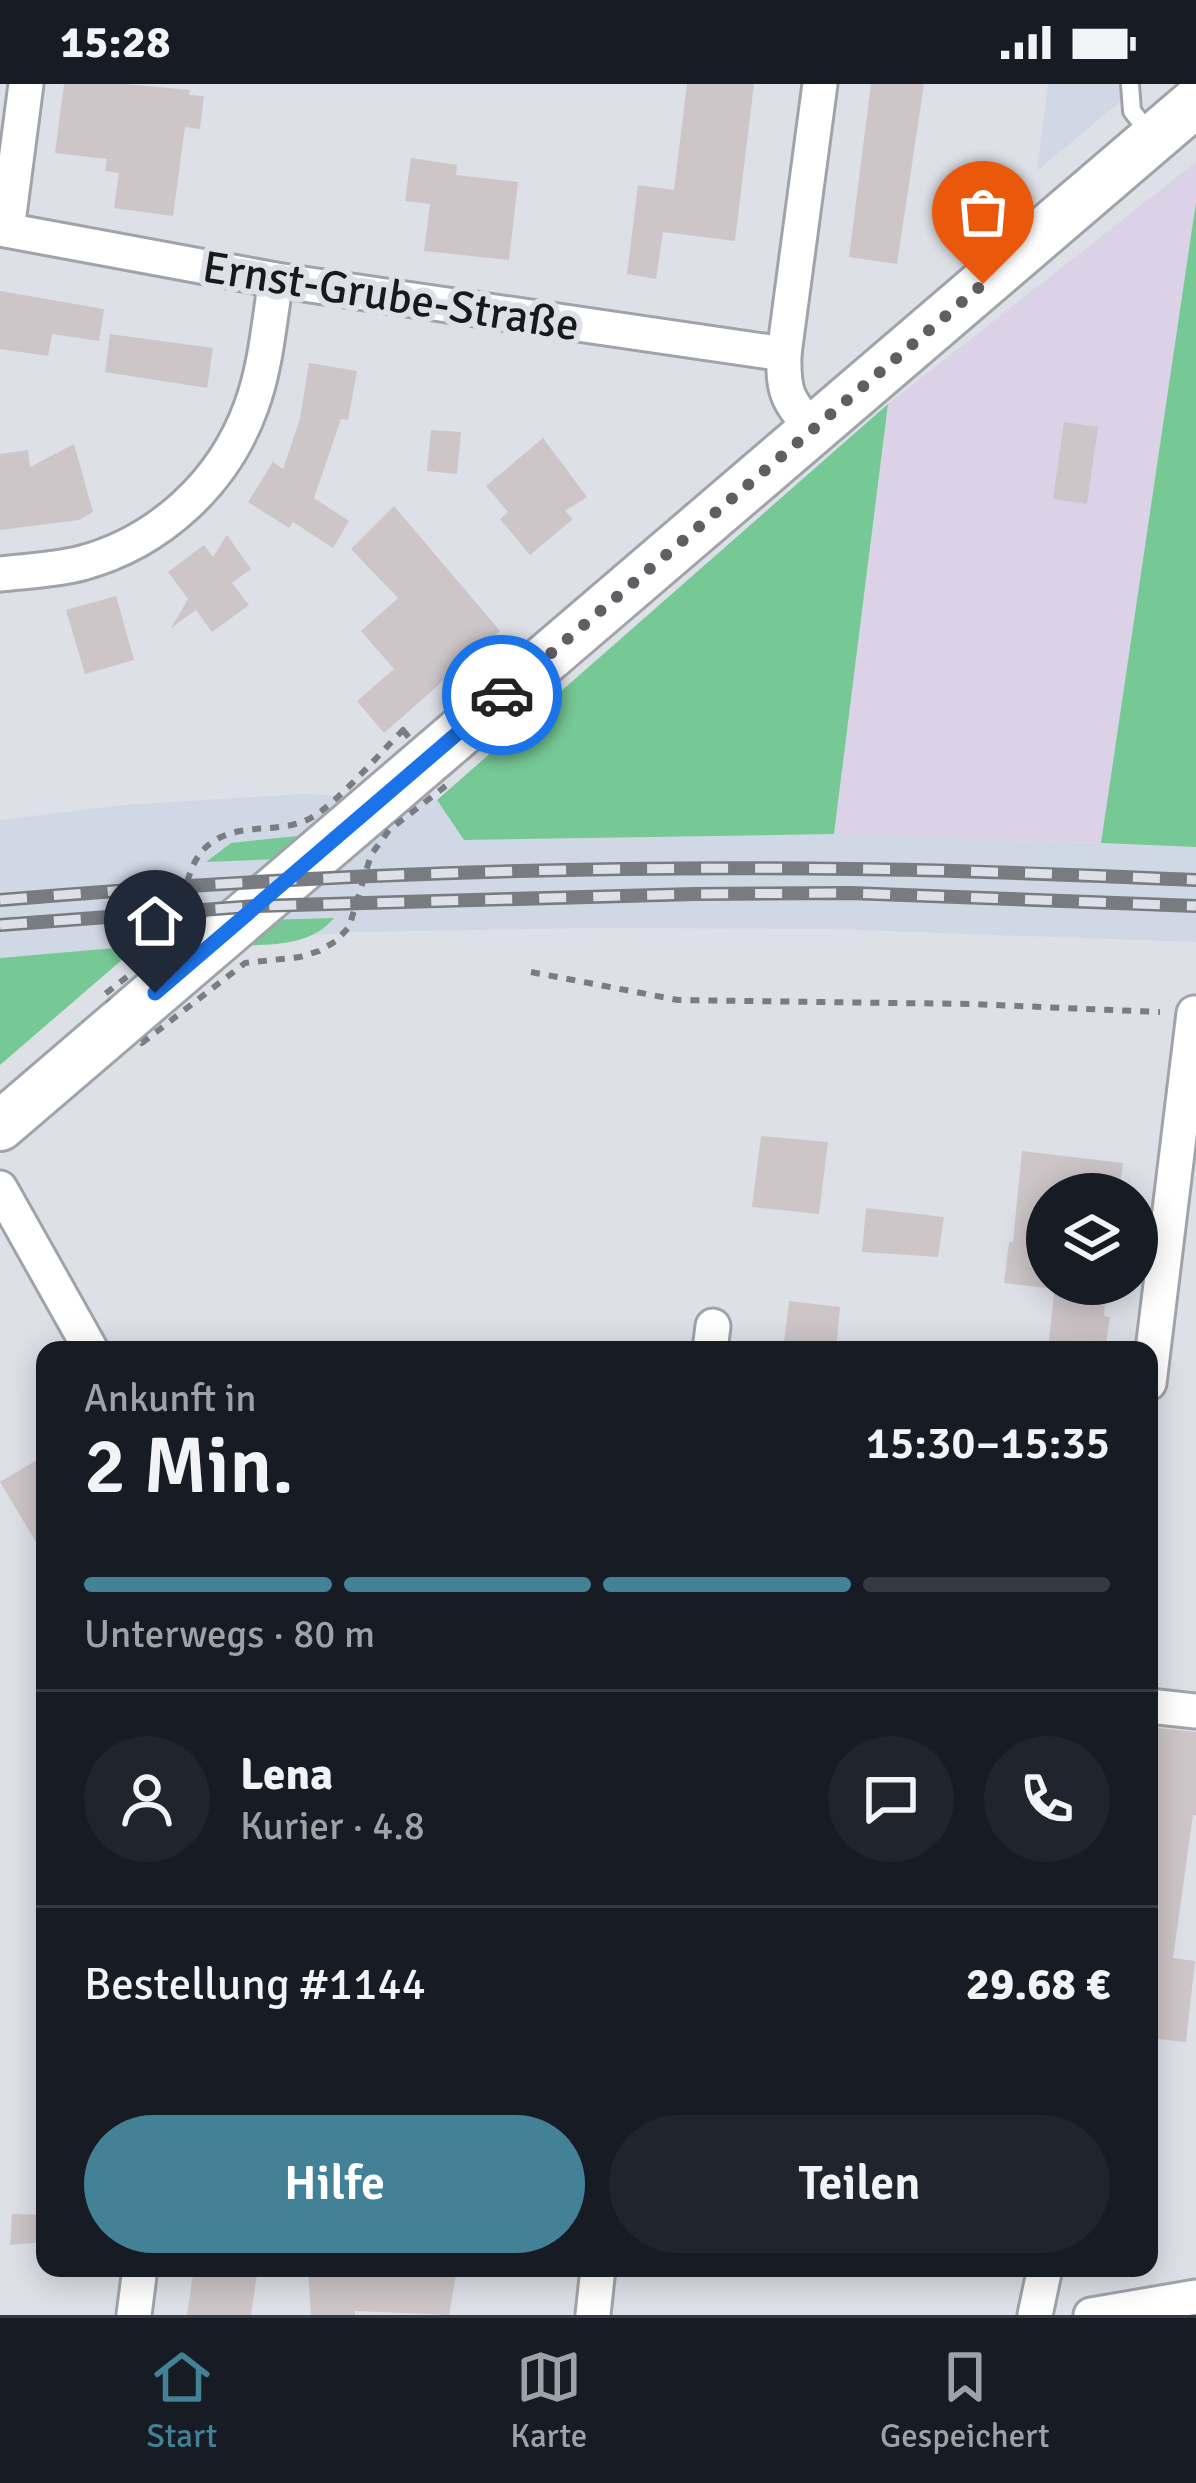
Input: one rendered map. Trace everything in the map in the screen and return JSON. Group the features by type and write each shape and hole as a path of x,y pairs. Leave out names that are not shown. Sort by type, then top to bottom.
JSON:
{"main road":[{"path":"0,1126 1196,102"}],"street":[{"path":"4,229 26,84"},
{"path":"812,429 792,404 784,384 784,354 820,84"},
{"name":"Ernst-Grube-Straße","path":"4,229 276,280 784,354"},
{"path":"0,574 82,562 112,552 173,518 203,489 253,404 276,280"},
{"path":"1154,1341 1194,1013"},
{"path":"0,1188 86,1341"},
{"path":"1158,1707 1196,1711"},
{"path":"134,2315 139,2277"},
{"path":"592,2315 597,2277"},
{"path":"1035,2315 1043,2277"},
{"path":"1091,2315 1196,2297"}],"lane":[{"path":"1130,84 1132,111 1154,138"}],"path":[{"path":"531,972 678,1000 1194,1013"}],"shaded area":[{"path":"1048,84 1141,84 1037,171"},
{"path":"1196,162 1196,202 1101,843 834,834 888,404"},
{"path":"303,794 437,800 465,840 834,834 1196,847 1196,942 828,929 594,928 359,932 0,958 0,820 123,805"}],"green space":[{"path":"1196,202 1196,847 1101,843"},
{"path":"888,404 834,834 464,840 437,800"},
{"path":"307,835 278,859 206,862 231,843"},
{"path":"334,918 300,940 233,946 265,920"},
{"path":"138,946 0,1065 0,958"}],"building":[{"path":"64,84 126,84 190,90 189,95 204,96 200,129 185,127 173,216 114,208 119,173 105,171 107,159 55,153"},
{"path":"687,84 754,84 735,241 663,232 656,279 627,274 638,185 674,190"},
{"path":"871,84 924,84 897,264 849,257"},
{"path":"411,158 457,165 456,175 518,182 509,260 424,251 430,204 405,201"},
{"path":"0,291 104,309 99,341 52,334 48,356 0,349"},
{"path":"110,334 213,348 207,388 105,372"},
{"path":"309,363 357,371 348,420 341,419 314,498 349,521 333,548 293,522 289,528 248,502 273,462 283,469 300,419"},
{"path":"1064,422 1098,427 1087,504 1053,499"},
{"path":"431,430 461,432 457,474 427,471"},
{"path":"543,438 587,497 565,511 573,519 530,555 500,519 508,512 486,486"},
{"path":"74,444 93,512 79,520 0,530 0,454 28,450 30,467"},
{"path":"394,506 500,631 384,733 357,701 394,669 361,631 398,598 351,549"},
{"path":"227,535 251,569 232,583 249,605 212,632 196,610 171,628 188,599 168,572 204,545 213,557"},
{"path":"116,596 134,660 85,674 66,610"},
{"path":"761,1136 828,1142 819,1214 752,1207"},
{"path":"1022,1151 1123,1163 1122,1173 1026,1173 1026,1286 1004,1283 1009,1242 1013,1242"},
{"path":"866,1208 944,1217 938,1257 862,1252"},
{"path":"789,1301 840,1307 837,1341 784,1341"},
{"path":"1053,1305 1105,1305 1104,1316 1110,1317 1106,1341 1049,1341"},
{"path":"36,1460 36,1542 0,1482"},
{"path":"1158,1728 1196,1732 1196,1815 1173,1958 1195,1961 1186,2042 1158,2039"},
{"path":"12,2214 36,2215 36,2243 10,2245"},
{"path":"193,2277 257,2277 251,2315 187,2315"},
{"path":"308,2277 456,2277 449,2315 355,2311 355,2315 311,2315"}],"railway":[{"path":"0,900 213,884 639,869 895,870 1196,880"},
{"path":"0,925 256,906 696,894 850,893 1196,906"}],"way so far":[{"path":"502,695 983,284"}],"route":[{"path":"155,993 502,695"}]}
